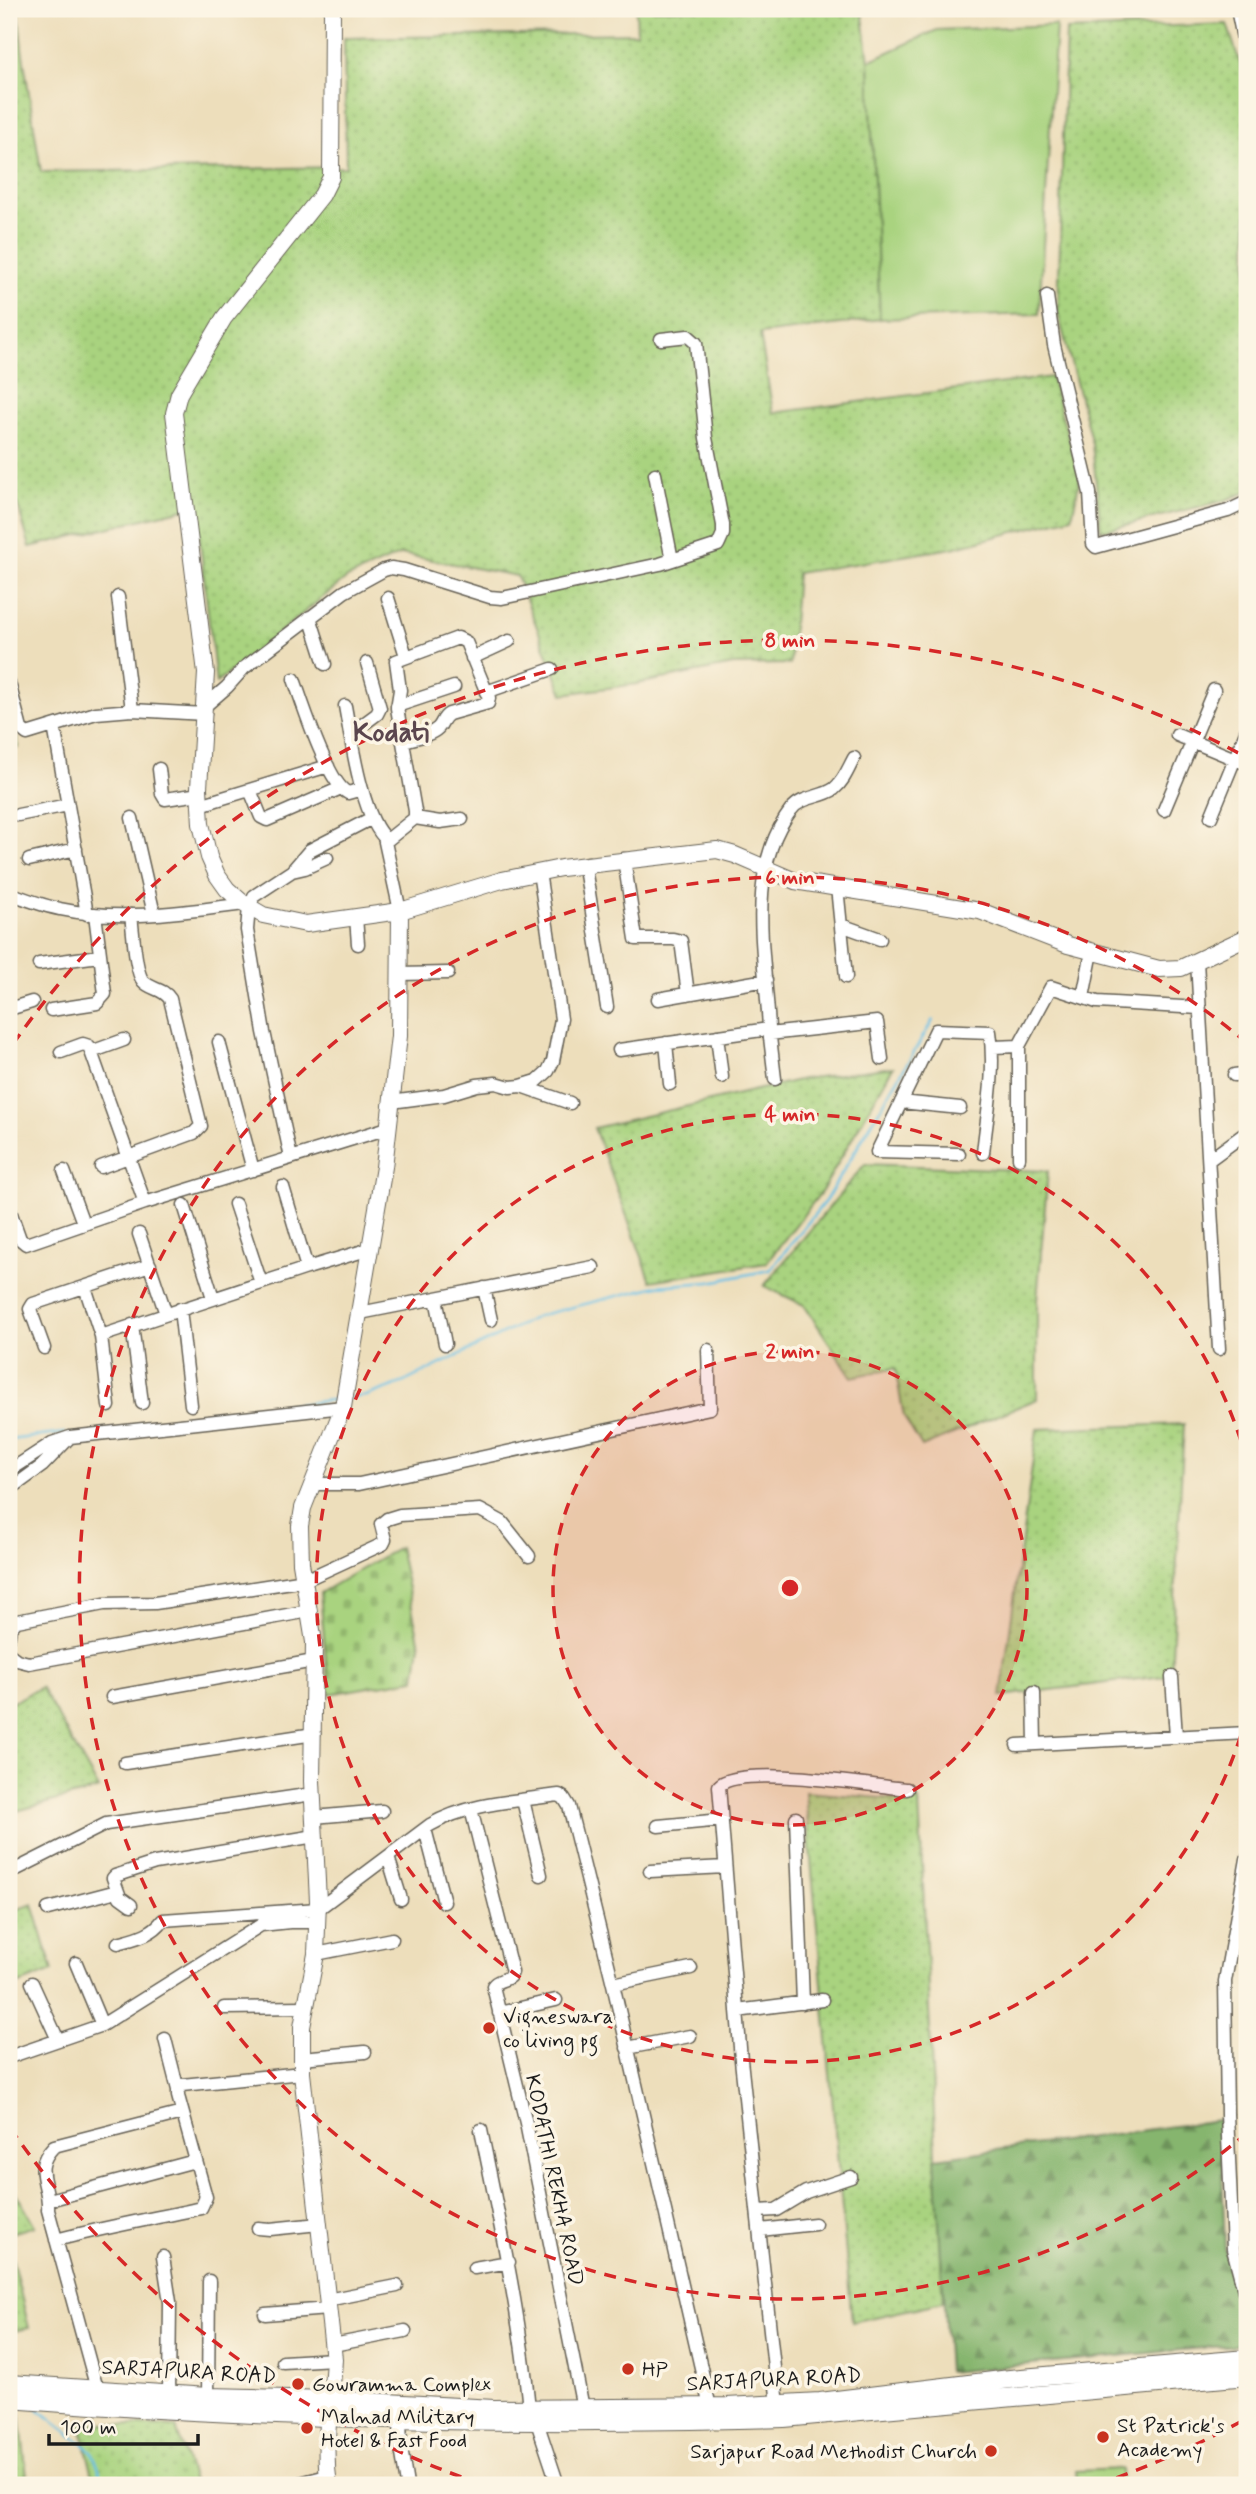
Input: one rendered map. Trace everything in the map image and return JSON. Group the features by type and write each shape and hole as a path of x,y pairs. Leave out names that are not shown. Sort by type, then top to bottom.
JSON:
{"main road":[{"name":"SARJAPURA ROAD","path":"21,2400 330,2409 495,2409 533,2415 583,2409 710,2407 781,2412 820,2402 1010,2379 1247,2359"},
{"name":"SARJAPURA ROAD","path":"9,2384 208,2397 400,2419 781,2412 1247,2376"}],"street":[{"path":"332,9 331,177 322,195 224,318 175,403 174,413 206,673 201,824 209,857 227,889 246,906 263,915 306,924 401,911 502,880 538,872 588,863 717,850 795,881 980,911 1068,945 1159,969 1181,968 1247,937"},
{"path":"1237,9 1247,58"},
{"path":"1047,296 1054,345 1090,492 1093,544 1096,547 1228,511 1247,502"},
{"path":"9,682 21,729 27,734 96,713 205,710 244,668 310,617 344,592 391,568 497,599 672,560 718,545 723,534 723,525 706,438 696,343 688,336 661,339"},
{"path":"655,474 672,560"},
{"path":"118,597 132,710"},
{"path":"388,598 406,656"},
{"path":"310,617 325,664"},
{"path":"403,741 433,732 449,714 488,703 466,642 458,638 396,661 400,690 397,706 415,818"},
{"path":"472,658 509,642"},
{"path":"350,734 372,719 380,708 367,663"},
{"path":"486,692 552,670"},
{"path":"294,679 308,722 341,788 348,793 362,789"},
{"path":"397,706 453,687"},
{"path":"1164,810 1214,690"},
{"path":"345,706 362,789 377,830 387,839"},
{"path":"51,1010 97,1003 105,994 54,726"},
{"path":"1211,817 1241,761 1247,729"},
{"path":"1178,735 1241,761"},
{"path":"775,1079 769,1031 761,902 764,868 786,817 794,806 835,788 844,779 854,758"},
{"path":"159,769 165,799 200,799 250,790 328,766"},
{"path":"250,790 261,817 267,820 341,788"},
{"path":"18,815 68,805"},
{"path":"132,818 155,914"},
{"path":"291,1158 264,1032 247,930 246,906 254,896 292,871 310,850 372,818"},
{"path":"292,2485 328,2481 325,2438 330,2409 333,2352 302,2066 302,2027 316,1954 318,1915 313,1794 314,1642 300,1563 300,1526 303,1508 343,1406 388,1128 399,1035 401,911 385,842 415,818 440,822 462,819"},
{"path":"29,860 76,849"},
{"path":"292,871 327,858"},
{"path":"624,859 636,939 681,941 688,994"},
{"path":"588,863 586,874 607,1007"},
{"path":"391,1102 444,1095 477,1085 496,1083 510,1087 522,1086 537,1081 548,1071 553,1061 561,1018 554,958 538,872"},
{"path":"837,887 846,977"},
{"path":"9,893 60,909 91,914 155,914 246,906"},
{"path":"101,1167 194,1133 201,1126 170,999 163,991 145,984 139,975 131,915"},
{"path":"356,917 358,944"},
{"path":"841,925 880,939"},
{"path":"1083,997 1092,951"},
{"path":"39,964 99,956"},
{"path":"1197,961 1219,1349"},
{"path":"400,974 448,973"},
{"path":"658,999 766,980"},
{"path":"1018,1158 1019,1046 1051,987 1097,1002 1199,1008"},
{"path":"9,1009 32,1002"},
{"path":"620,1050 717,1036 877,1021 882,1059"},
{"path":"959,1154 877,1152 936,1030 990,1032 993,1047 983,1153"},
{"path":"717,1036 722,1077"},
{"path":"91,1052 124,1041"},
{"path":"219,1042 253,1170"},
{"path":"666,1043 670,1084"},
{"path":"61,1052 83,1044 89,1046 145,1203"},
{"path":"993,1047 1019,1046"},
{"path":"1234,1075 1242,1074 1245,1077 1247,1100"},
{"path":"522,1086 570,1103"},
{"path":"901,1102 960,1108"},
{"path":"9,1208 20,1239 26,1244 145,1203 388,1128"},
{"path":"1209,1160 1247,1132"},
{"path":"64,1171 83,1223"},
{"path":"283,1187 307,1268"},
{"path":"235,1204 261,1283"},
{"path":"184,1205 213,1298"},
{"path":"139,1234 166,1314"},
{"path":"100,1336 370,1250"},
{"path":"44,1348 31,1306 150,1265"},
{"path":"360,1313 593,1266"},
{"path":"85,1287 100,1336 109,1406"},
{"path":"484,1288 491,1320"},
{"path":"436,1298 445,1344"},
{"path":"180,1309 191,1405"},
{"path":"132,1325 142,1403"},
{"path":"313,1484 359,1484 710,1408 708,1350"},
{"path":"9,1471 52,1443 70,1437 343,1406"},
{"path":"9,1490 42,1466 70,1437"},
{"path":"9,1636 10,1628 18,1621 104,1604 155,1603 304,1580 383,1544 385,1540 382,1524 387,1519 400,1515 480,1510 502,1522 529,1556"},
{"path":"9,1654 17,1660 29,1663 309,1611"},
{"path":"112,1697 314,1661"},
{"path":"1172,1677 1176,1737"},
{"path":"1034,1692 1035,1744"},
{"path":"1017,1745 1247,1733"},
{"path":"125,1763 314,1734"},
{"path":"781,2412 737,2011 719,1786 729,1779 739,1777 800,1777 907,1789"},
{"path":"9,1873 106,1824 313,1794"},
{"path":"9,2055 102,2025 261,1926 318,1915 387,1857 444,1817 471,1809 559,1795 569,1806 613,1984 710,2407"},
{"path":"523,1800 541,1875"},
{"name":"KODATHI REKHA ROAD","path":"471,1809 512,1972 508,1978 496,1982 493,1986 526,2123 583,2409"},
{"path":"314,1816 382,1811"},
{"path":"796,1818 803,2003"},
{"path":"658,1826 722,1820"},
{"path":"425,1829 444,1902"},
{"path":"131,1905 120,1897 113,1878 115,1876 156,1863 315,1836"},
{"path":"387,1857 401,1899"},
{"path":"1247,1859 1225,1981 1233,2249 1247,2302"},
{"path":"650,1871 725,1867"},
{"path":"48,1909 117,1891"},
{"path":"118,1943 148,1934 163,1920 318,1915"},
{"path":"316,1954 393,1939"},
{"path":"76,1963 102,2025"},
{"path":"613,1984 691,1968"},
{"path":"32,1983 58,2040"},
{"path":"499,2012 556,2000"},
{"path":"737,2011 822,2000"},
{"path":"224,2008 306,2007"},
{"path":"627,2048 690,2036"},
{"path":"56,2240 201,2208 206,2197 165,2039"},
{"path":"178,2090 182,2085 302,2066 365,2052"},
{"path":"97,2389 48,2210 49,2200 41,2164 54,2146 183,2113"},
{"path":"481,2130 509,2262 533,2415 558,2485"},
{"path":"49,2200 195,2161"},
{"path":"758,2211 776,2210 806,2192 851,2178"},
{"path":"258,2228 319,2224"},
{"path":"760,2230 815,2224"},
{"path":"163,2257 170,2302 169,2394"},
{"path":"474,2267 509,2262"},
{"path":"208,2397 209,2281"},
{"path":"265,2314 328,2304 397,2286"},
{"path":"283,2362 333,2352 405,2331"},
{"path":"400,2419 407,2485"}],"green space":[{"path":"9,9 18,9 41,172 346,167 344,38 637,33 636,9 862,9 869,61 880,319 760,334 773,413 1051,377 1080,478 1072,517 952,548 797,573 790,664 733,665 637,684 563,694 517,576 401,554 347,578 216,683 196,506 30,547 16,499 9,506"},
{"path":"1064,9 1224,9 1224,11 1064,14"},
{"path":"1227,24 1247,84 1247,492 1226,500 1101,531 1092,444 1058,313 1066,30"},
{"path":"1056,25 1039,314 880,319 869,61 937,30"},
{"path":"9,709 19,747 9,753"},
{"path":"893,1067 822,1191 766,1263 651,1281 594,1128 803,1079"},
{"path":"865,1164 1048,1171 1037,1300 1037,1399 922,1447 904,1417 895,1368 852,1377 804,1305 764,1286"},
{"path":"1184,1424 1171,1675 1001,1696 1037,1429"},
{"path":"399,1547 420,1645 415,1679 329,1694 320,1593"},
{"path":"41,1687 99,1789 9,1813 9,1704"},
{"path":"805,1792 919,1801 943,2302 852,2322"},
{"path":"33,1904 53,1971 9,1988 9,1912"},
{"path":"1220,2120 1225,2248 1244,2344 948,2372 935,2158"},
{"path":"9,2181 35,2226 9,2234"},
{"path":"9,2246 29,2328 9,2332"},
{"path":"9,2407 19,2408 28,2485 9,2485"},
{"path":"80,2423 176,2427 193,2481 186,2485 43,2485 94,2480"},
{"path":"1121,2469 1122,2485 1077,2485 1076,2471"}],"waterway":[{"path":"349,1398 366,1396 402,1383 541,1315 657,1286 710,1282 770,1270 826,1200 933,1020"},
{"path":"172,1420 339,1399"},
{"path":"9,1440 65,1433"},
{"path":"38,2409 92,2451 105,2485"}],"place":[{"name":"Vigneswara co living pg","path":"489,2028"},
{"name":"HP","path":"628,2369"},
{"name":"Gowramma Complex","path":"298,2384"},
{"name":"Malnad Military Hotel & Fast Food","path":"307,2428"},
{"name":"St Patrick's Academy","path":"1103,2437"},
{"name":"Sarjapur Road Methodist Church","path":"991,2451"}],"district":[{"name":"Kodati","path":"391,731"}]}
